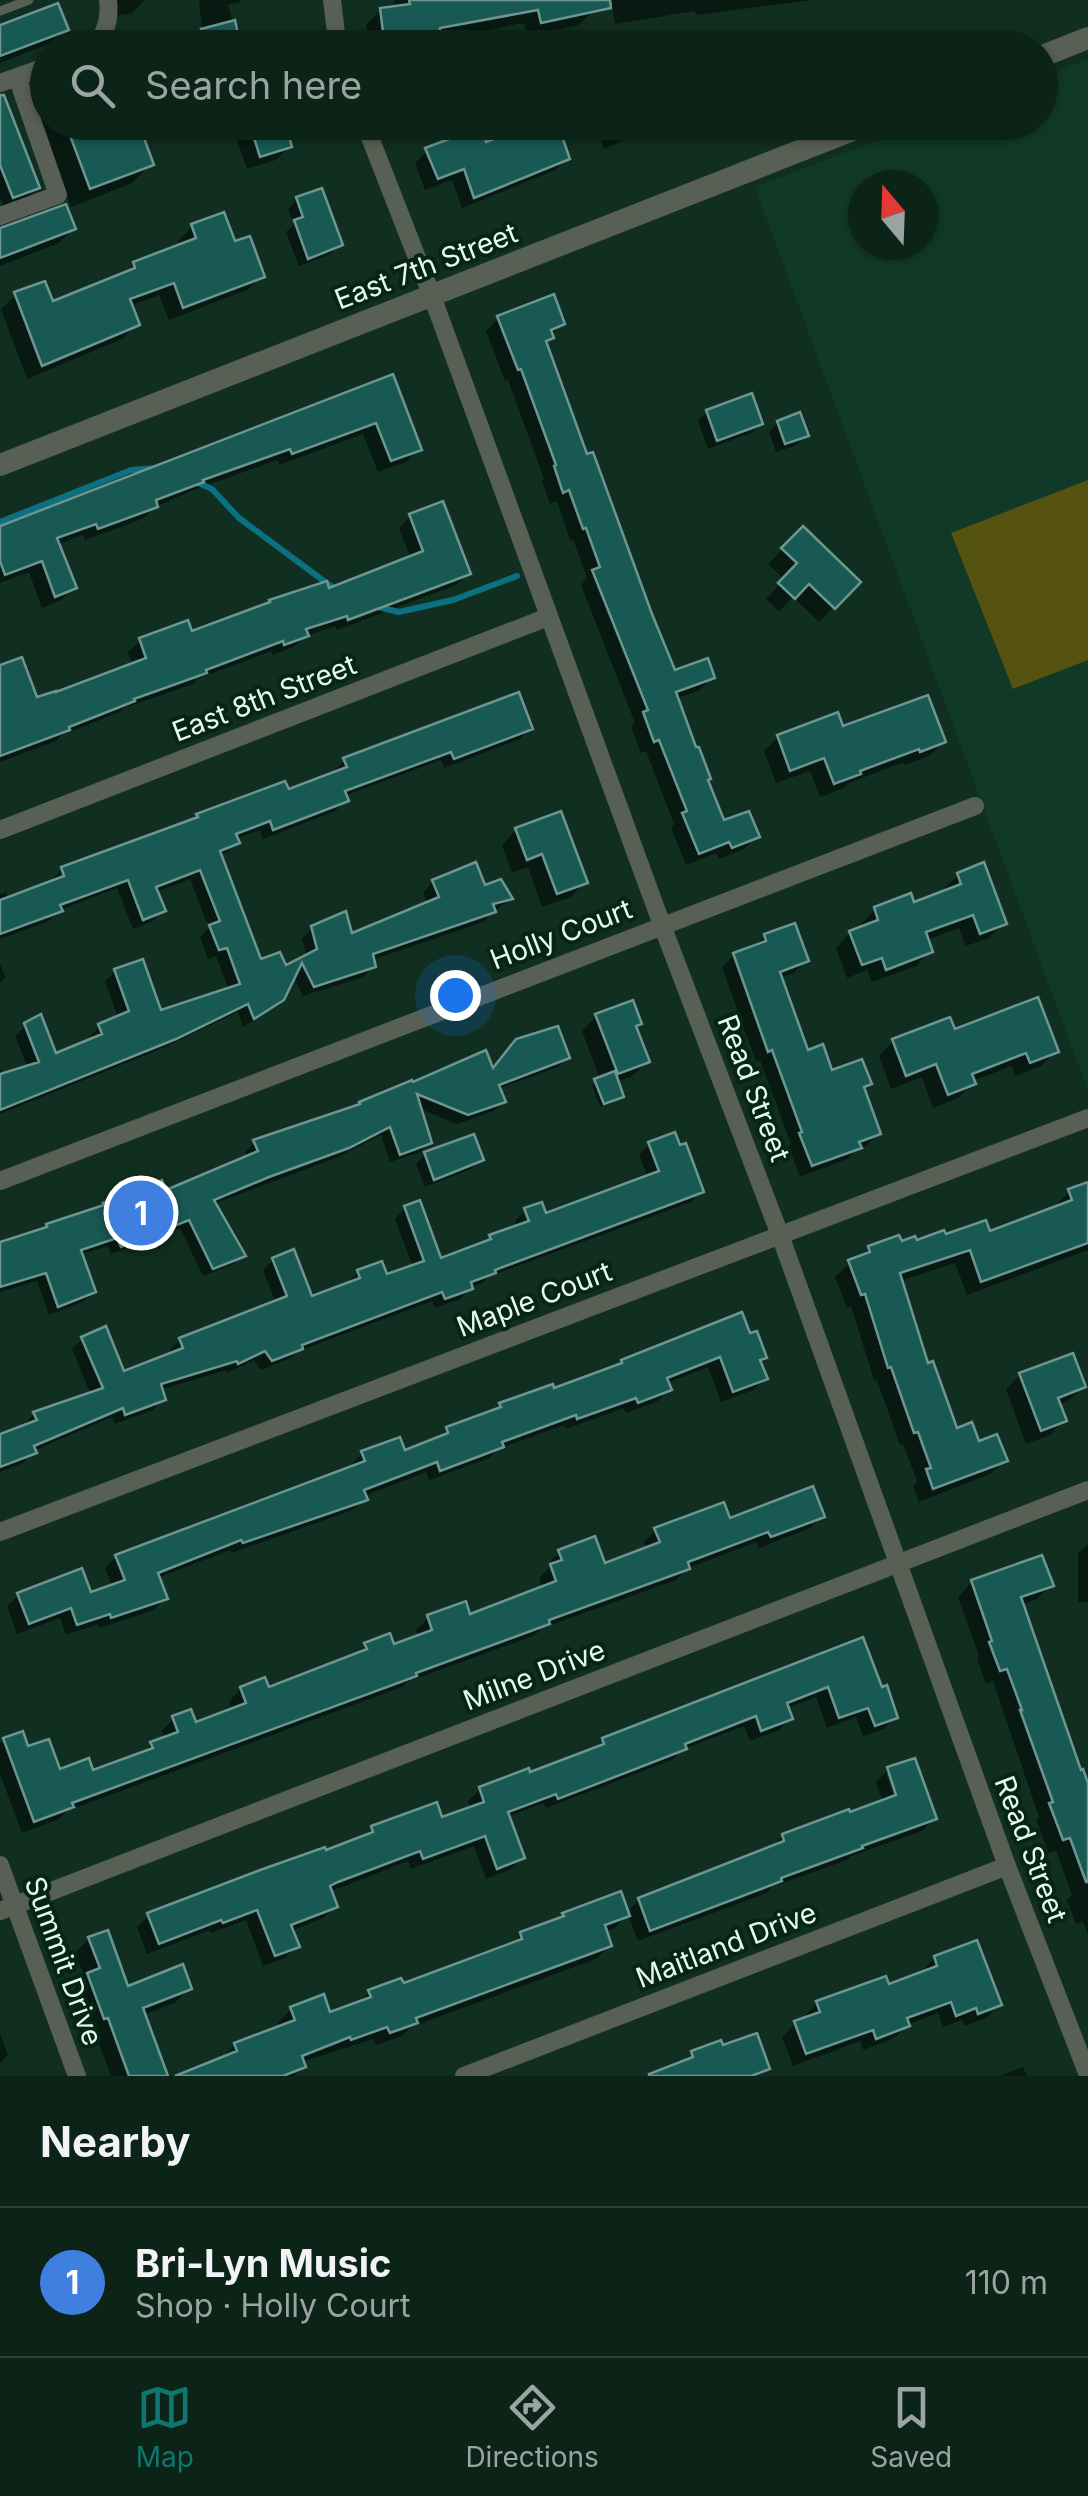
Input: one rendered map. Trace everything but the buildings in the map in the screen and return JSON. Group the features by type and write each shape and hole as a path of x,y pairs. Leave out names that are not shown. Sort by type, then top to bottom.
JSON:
{"street":[{"path":"104,30 110,15 108,0"},
{"path":"332,0 337,30"},
{"path":"1058,50 1088,38"},
{"path":"8,80 30,131"},
{"path":"0,216 58,195 34,140"},
{"name":"Read Street","path":"371,140 780,1235 1007,1866 1088,2076"},
{"name":"East 7th Street","path":"0,465 827,140"},
{"name":"East 8th Street","path":"0,830 548,617"},
{"name":"Holly Court","path":"0,1181 975,806"},
{"name":"Maple Court","path":"0,1532 1088,1118"},
{"name":"Milne Drive","path":"7,1908 1088,1490"},
{"name":"Summit Drive","path":"0,1865 7,1908 77,2076"},
{"name":"Maitland Drive","path":"464,2076 1007,1866"}],"lane":[{"path":"0,11 29,0"}],"shaded area":[{"path":"1088,59 1088,1091 755,187 878,140 1058,140 1058,70"},
{"path":"1088,480 1088,660 1013,689 951,533"}],"waterway":[{"path":"0,522 131,470 157,468"},
{"path":"196,482 212,489 239,518 336,590"},
{"path":"374,606 399,612 453,600 517,576"}],"place":[{"name":"Bri-Lyn Music","path":"141,1213"}]}
